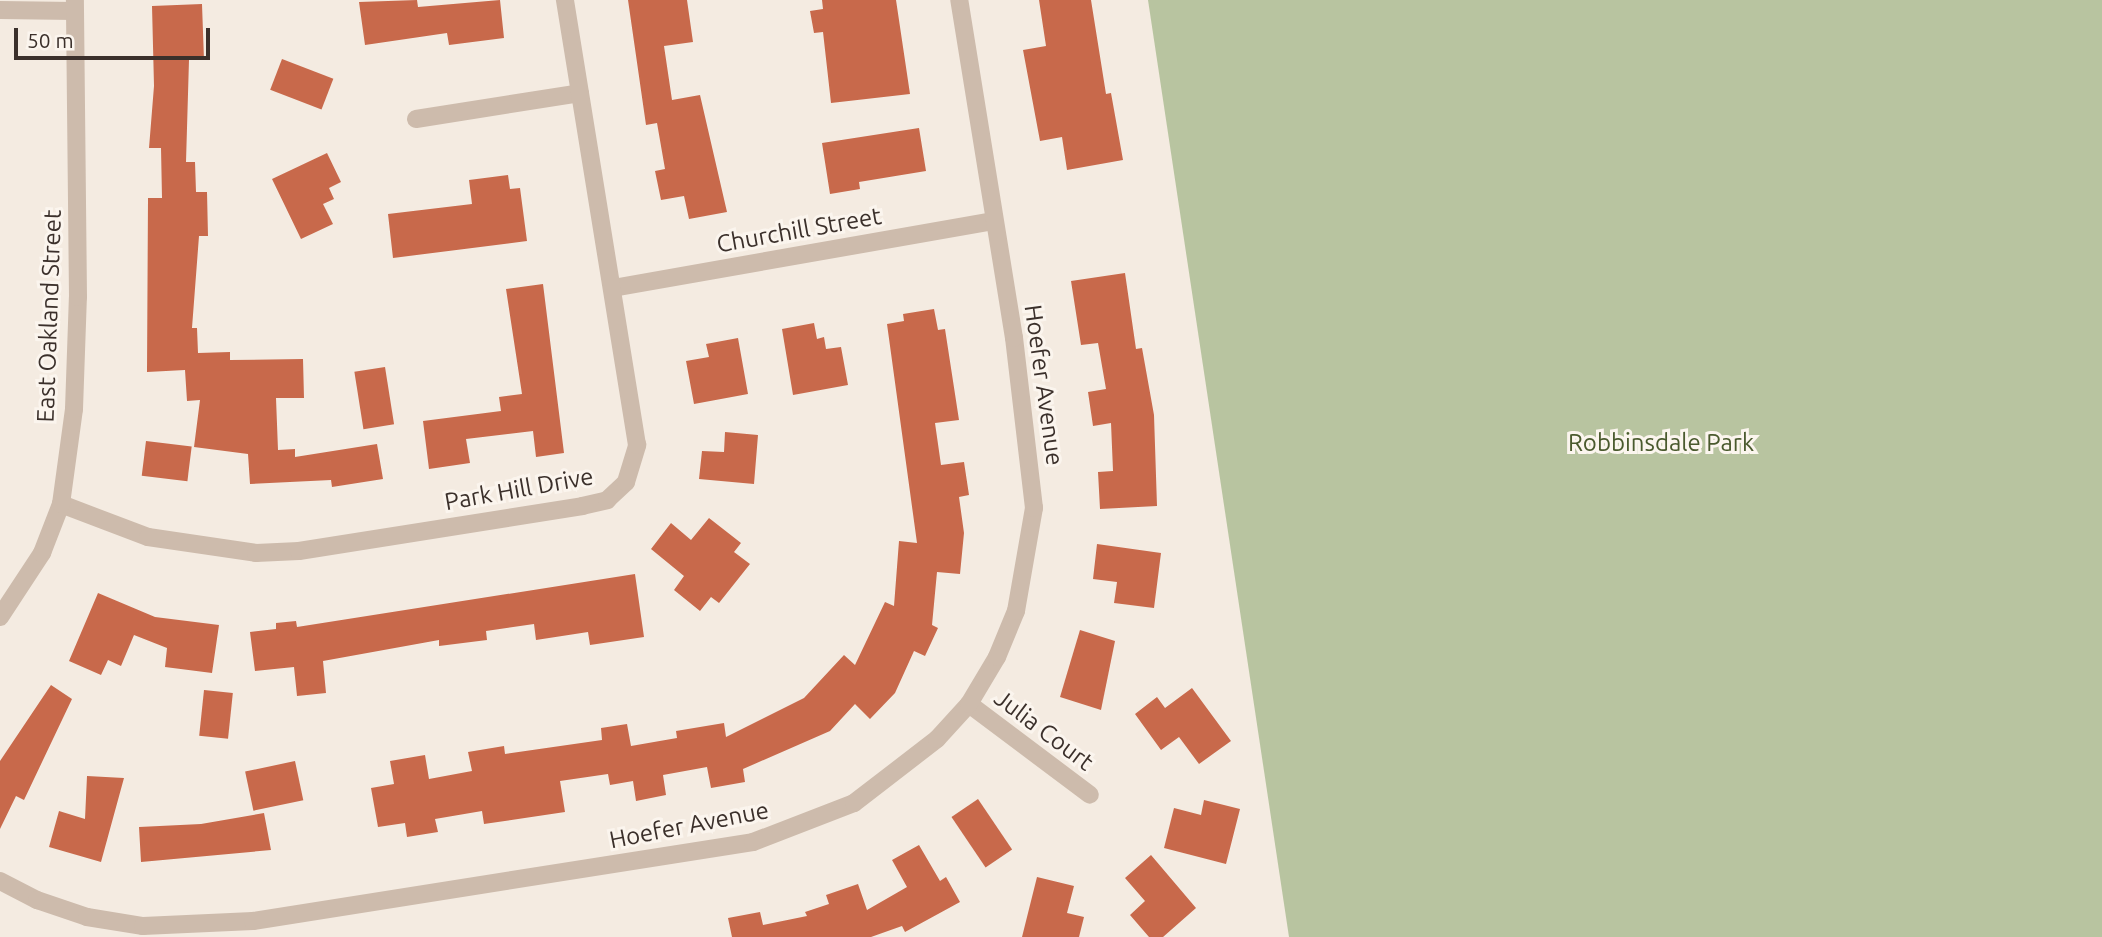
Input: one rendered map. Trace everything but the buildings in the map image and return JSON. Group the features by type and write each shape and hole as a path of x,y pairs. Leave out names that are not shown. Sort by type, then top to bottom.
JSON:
{"street":[{"name":"Park Hill Drive","path":"61,505 148,537 256,553 299,551 607,500 626,482 637,445 565,0"},
{"name":"Hoefer Avenue","path":"0,881 37,900 87,917 187,927 253,921 753,842 854,803 895,775 969,704 997,657 1016,611 1034,508 1028,434 959,0"},
{"path":"0,10 75,6"},
{"name":"East Oakland Street","path":"0,618 42,552 61,505 74,409 78,297 75,6"},
{"path":"416,119 580,93"},
{"name":"Churchill Street","path":"613,288 994,220"},
{"name":"Julia Court","path":"969,704 1090,795"}],"green space":[{"name":"Robbinsdale Park","path":"1148,0 2102,0 2102,937 1289,937"}]}
